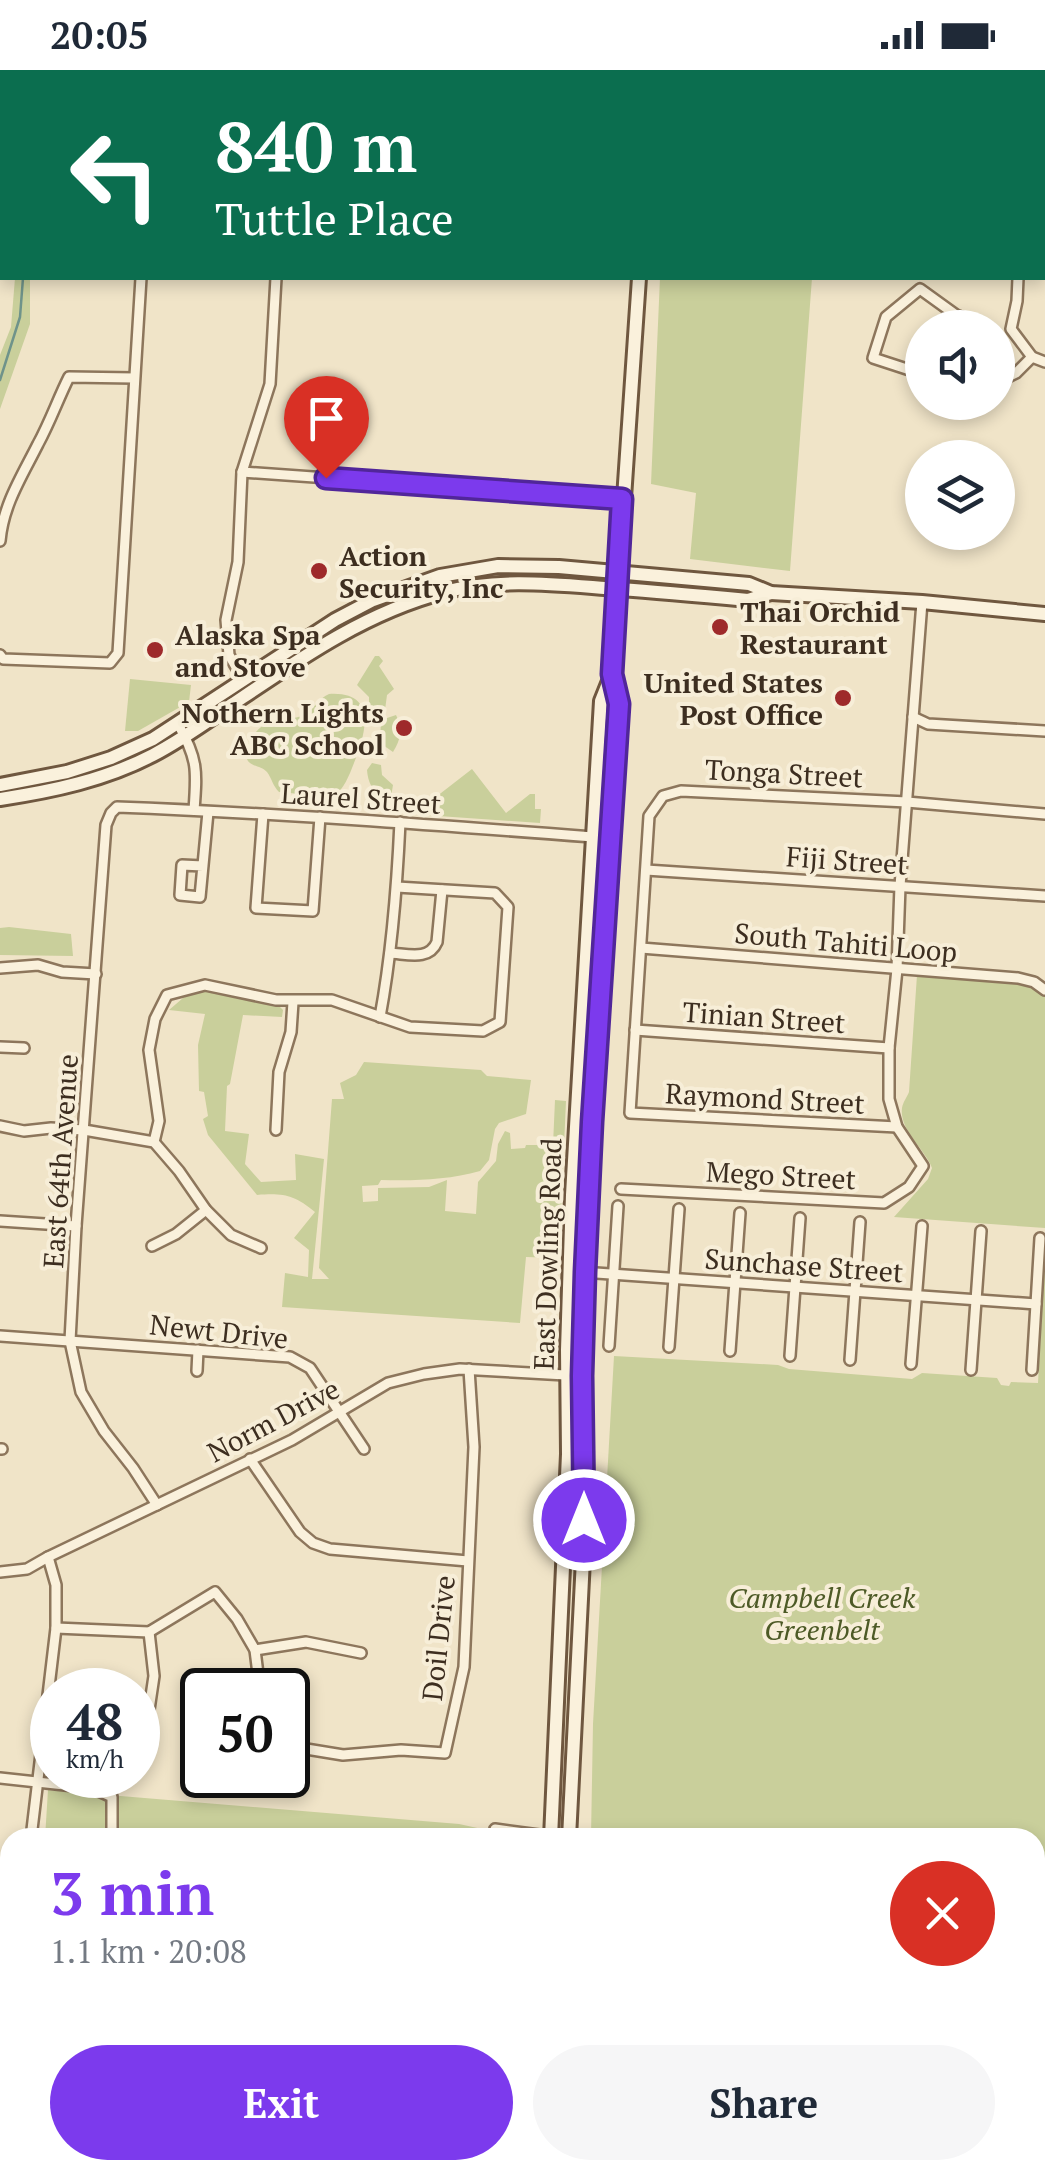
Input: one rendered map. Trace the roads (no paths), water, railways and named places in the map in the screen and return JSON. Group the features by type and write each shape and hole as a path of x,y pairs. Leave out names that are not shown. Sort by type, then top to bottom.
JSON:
{"main road":[{"name":"East Dowling Road","path":"560,1828 583,1559 585,1272 619,704 612,674 639,280"},
{"path":"0,799 64,788 154,755 244,679 335,620 373,600 440,576 498,566 619,572 749,584 770,593 1045,614"},
{"path":"0,785 67,772 182,731 223,711 341,633 412,602 474,585 548,583 748,600 770,593"},
{"name":"East Dowling Road","path":"559,1828 569,1272 601,701 612,674"},
{"path":"223,711 244,685 244,679"}],"street":[{"path":"0,655 3,659 110,663 118,653 141,280"},
{"path":"244,679 229,655 226,620 238,562 242,472 270,384 276,280"},
{"path":"915,280 920,290 949,310"},
{"path":"1015,310 1018,280"},
{"path":"905,369 872,358 886,317 920,290"},
{"path":"1015,335 1032,358 1045,362"},
{"path":"1015,374 1032,358"},
{"path":"0,541 8,501 69,377 134,378"},
{"path":"242,472 622,499"},
{"path":"898,1128 889,1099 889,1048 922,602"},
{"path":"913,717 928,724 1045,731"},
{"path":"182,731 192,749 197,775 194,810"},
{"name":"Tonga Street","path":"630,1113 649,816 663,796 681,791 907,802 1045,814"},
{"name":"East 64th Avenue","path":"125,808 118,807 111,813 106,825 70,1341 81,1392 156,1505"},
{"name":"Laurel Street","path":"125,808 400,822 593,838"},
{"path":"203,866 208,812"},
{"path":"263,814 256,908 314,911 320,817"},
{"path":"380,1017 397,887 400,822"},
{"path":"593,838 602,852 596,941 602,959"},
{"name":"Fiji Street","path":"646,870 1045,896"},
{"path":"154,1142 159,1121 149,1050 164,991 205,986 293,1002 332,1000 410,1027 483,1031 500,1022 508,907 495,893 397,887"},
{"path":"390,953 426,956 434,949 438,942 442,890"},
{"name":"South Tahiti Loop","path":"640,948 1018,978 1045,990"},
{"path":"0,968 38,964 62,972 96,974"},
{"path":"276,1130 279,1072 291,1032 293,1002"},
{"name":"Tinian Street","path":"636,1030 889,1048"},
{"path":"0,1047 24,1048"},
{"name":"Raymond Street","path":"630,1113 898,1128"},
{"path":"0,1126 24,1131 84,1130 154,1142 231,1236 261,1248"},
{"name":"Mego Street","path":"621,1189 884,1204 909,1186 923,1166 898,1128"},
{"path":"610,1346 618,1206"},
{"path":"669,1348 678,1209"},
{"path":"152,1246 176,1234 206,1210"},
{"path":"730,1351 740,1213"},
{"path":"790,1356 800,1218"},
{"path":"0,1221 76,1226"},
{"path":"14,1235 15,1222"},
{"path":"850,1360 860,1222"},
{"path":"911,1364 922,1226"},
{"path":"971,1370 981,1230"},
{"path":"1032,1370 1040,1238"},
{"name":"Sunchase Street","path":"569,1272 1036,1304"},
{"name":"Newt Drive","path":"0,1336 290,1356 310,1368 364,1450"},
{"path":"197,1371 198,1350"},
{"name":"Norm Drive","path":"0,1572 27,1570 48,1556 292,1440 388,1383 469,1369 582,1376"},
{"name":"Doil Drive","path":"310,1750 343,1755 400,1750 445,1753 464,1667 474,1448 469,1369"},
{"path":"250,1459 300,1532 314,1543 330,1549 468,1561"},
{"path":"48,1556 56,1585 51,1668"},
{"path":"56,1628 149,1632 214,1592 237,1619 254,1650 257,1668"},
{"path":"149,1632 153,1668"},
{"path":"254,1650 306,1642 361,1653"},
{"path":"0,1778 30,1780"},
{"path":"33,1828 36,1798"},
{"path":"112,1798 112,1828"}],"waterway":[{"path":"0,380 20,317 23,280"}],"place":[{"name":"Action Security, Inc","path":"319,571"},
{"name":"Thai Orchid Restaurant","path":"720,627"},
{"name":"Alaska Spa and Stove","path":"155,650"},
{"name":"United States Post Office","path":"843,698"},
{"name":"Nothern Lights ABC School","path":"404,728"}],"park label":[{"name":"Campbell Creek Greenbelt","path":"822,1613"}]}
